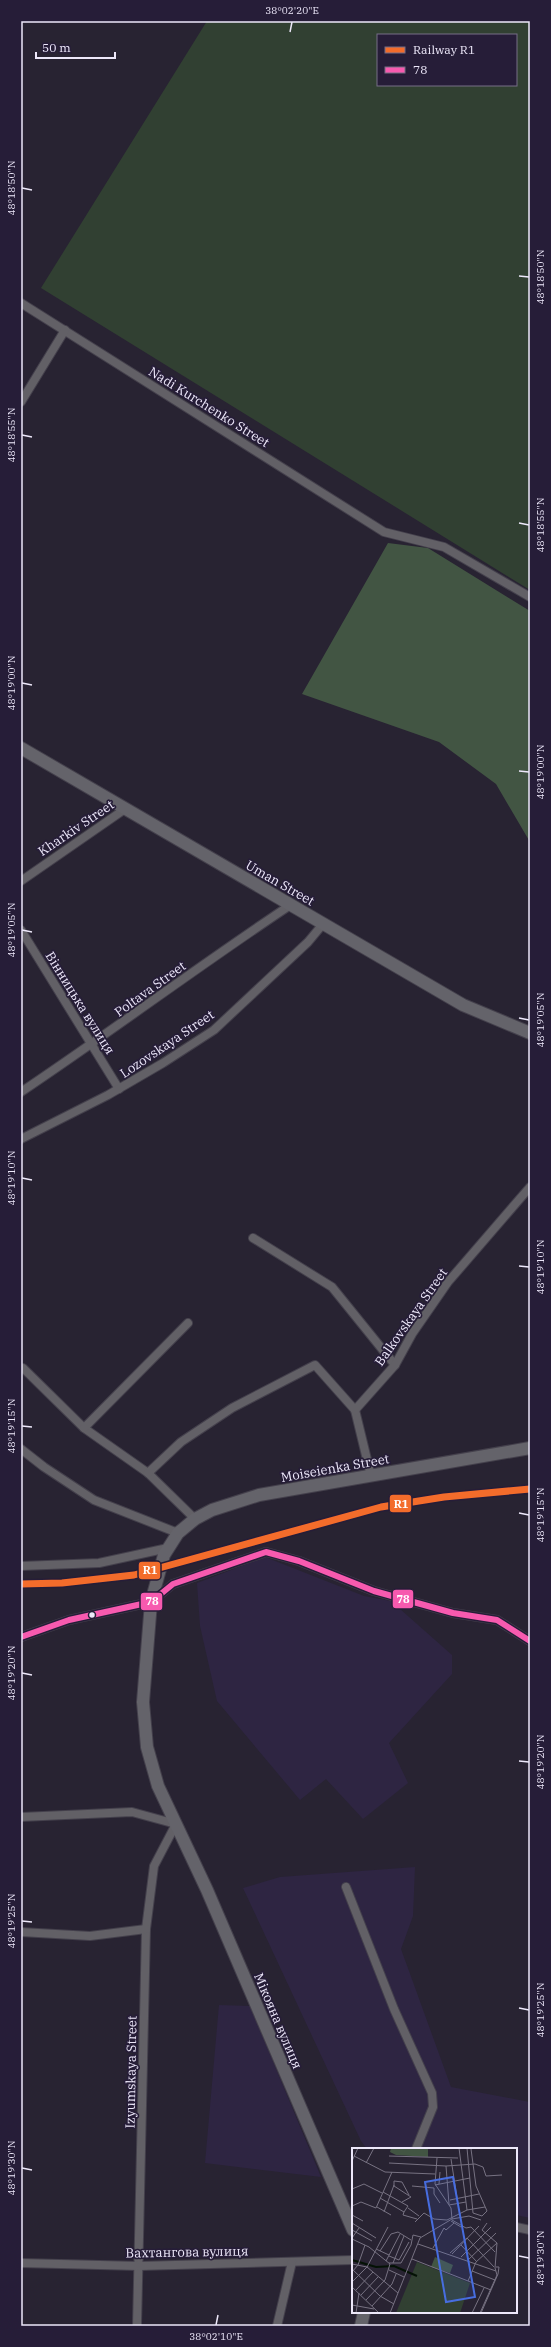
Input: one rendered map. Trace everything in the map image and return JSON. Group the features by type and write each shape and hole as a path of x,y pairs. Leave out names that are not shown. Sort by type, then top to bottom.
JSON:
{"street":[{"name":"Nadi Kurchenko Street","path":"21,302 384,532 444,547 530,597"},
{"path":"21,402 65,330"},
{"name":"Uman Street","path":"21,748 125,810 292,904 323,924 462,1005 530,1033"},
{"name":"Kharkiv Street","path":"21,881 125,810"},
{"name":"Poltava Street","path":"21,1092 92,1045 245,935 292,904"},
{"name":"Lozovskaya Street","path":"21,1140 119,1089 214,1030 308,942 323,924"},
{"name":"Вінницька вулиця","path":"21,930 119,1089"},
{"name":"Balkovskaya Street","path":"355,1410 395,1365 412,1334 448,1282 530,1188"},
{"path":"253,1238 332,1287 395,1365"},
{"path":"84,1428 188,1323"},
{"path":"148,1473 181,1442 232,1408 315,1366 355,1410 371,1476"},
{"path":"21,1369 23,1368 84,1428 148,1473 195,1519"},
{"name":"Moiseienka Street","path":"151,1602 166,1552 178,1533 195,1519 232,1502 259,1495 530,1448"},
{"path":"21,1449 44,1467 94,1500 178,1533"},
{"path":"21,1566 99,1564 166,1552"},
{"path":"21,1637 69,1620 151,1602 173,1584 266,1552 298,1561 374,1591 453,1613 497,1620 530,1641"},
{"name":"Мікояна вулиця","path":"151,1602 143,1702 144,1725 156,1779 207,1890 352,2228"},
{"path":"21,1817 132,1812 176,1824"},
{"name":"Izyumskaya Street","path":"137,2326 146,1929 154,1866 176,1824"},
{"path":"346,1887 394,2009 432,2093 433,2107 416,2148"},
{"path":"21,1932 90,1936 146,1929"},
{"path":"517,2227 530,2230"},
{"name":"Вахтангова вулиця","path":"21,2263 139,2266 352,2260"},
{"path":"277,2326 292,2262"},
{"path":"360,2326 364,2313"}],"shaded area":[{"path":"265,1557 364,1596 391,1601 452,1655 452,1674 389,1743 408,1783 363,1819 326,1779 300,1800 217,1701 200,1626 197,1583"},
{"path":"415,1867 413,1916 401,1949 451,2087 530,2102 530,2218 517,2215 517,2148 366,2148 361,2141 243,1888 280,1877"},
{"path":"219,2005 250,2006 321,2177 205,2163"}],"green space":[{"path":"207,21 530,21 530,590 41,288"},
{"path":"388,543 428,548 530,611 530,842 496,784 439,742 302,694"}],"rail line":[{"name":"R1","path":"21,1584 62,1583 134,1575 381,1507 444,1497 530,1489"}],"transit line":[{"name":"78","path":"21,1637 69,1620 151,1602 173,1584 266,1552 299,1561 374,1591 453,1613 497,1620 530,1641"}]}
